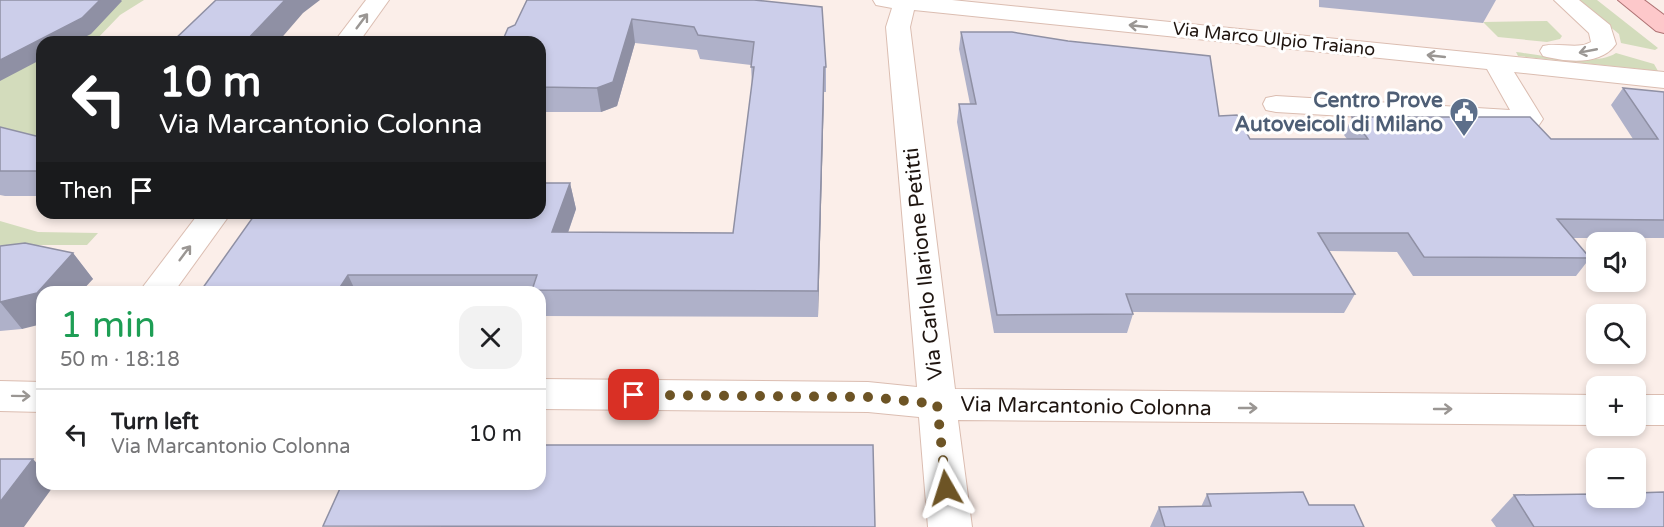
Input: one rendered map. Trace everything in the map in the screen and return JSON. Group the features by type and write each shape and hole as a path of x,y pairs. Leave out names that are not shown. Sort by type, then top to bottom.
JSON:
{"main road":[{"path":"1633,3 1664,19"},
{"path":"1633,3 1664,26"}],"street":[{"path":"351,36 378,0"},
{"path":"1276,104 1528,119 1495,62 1494,54 1507,47 1580,53 1599,49 1604,44 1601,30 1565,0"},
{"name":"Via Marco Ulpio Traiano","path":"894,1 1664,80"},
{"name":"Via Carlo Ilarione Petitti","path":"894,1 950,527"},
{"path":"160,286 211,219"},
{"name":"Via Marcantonio Colonna","path":"546,394 868,397 937,404 1586,410"},
{"path":"0,396 36,397"},
{"path":"1646,410 1664,410"}],"green space":[{"path":"44,0 144,0 120,15 100,36 36,36 36,156 0,147 0,20"},
{"path":"1577,0 1597,0 1658,48 1655,50 1621,43 1619,34"},
{"path":"1547,21 1562,36 1560,39 1547,42 1498,37 1483,22"},
{"path":"1516,52 1582,60 1607,57 1616,53 1654,64 1658,71 1518,56"},
{"path":"0,221 38,232 98,233 87,245 0,245"}],"building":[{"path":"0,0 100,0 82,18 47,36 36,36 36,42 0,60"},
{"path":"216,0 285,0 251,36 178,36"},
{"path":"527,0 754,0 822,7 826,67 824,67 818,291 546,290 546,286 533,286 537,275 348,275 341,286 204,286 252,219 546,219 546,183 570,183 552,232 733,233 754,67 751,67 754,42 698,35 694,27 632,19 613,82 597,88 546,87 546,36 505,36 508,28 515,25"},
{"path":"961,32 1012,32 1068,41 1210,56 1219,116 1237,115 1250,139 1368,139 1352,117 1530,117 1551,139 1658,139 1623,88 1664,92 1664,220 1557,219 1586,253 1586,258 1424,257 1408,233 1318,233 1355,294 1126,294 1133,314 997,315 959,104 976,104"},
{"path":"0,127 36,136 36,171 0,171"},
{"path":"25,243 73,253 43,286 36,286 36,293 0,302 0,246"},
{"path":"546,445 873,445 875,527 323,526 339,490 546,490"},
{"path":"0,459 33,459 0,502"},
{"path":"1303,492 1309,505 1354,505 1364,527 1165,527 1159,507 1211,506 1207,494"},
{"path":"1664,492 1664,527 1534,527 1514,495 1586,494 1586,508 1646,508 1646,493"}],"place":[{"name":"Centro Prove Autoveicoli di Milano","path":"1464,138"}],"route":[{"path":"634,395 868,397 937,404 946,488"}]}
